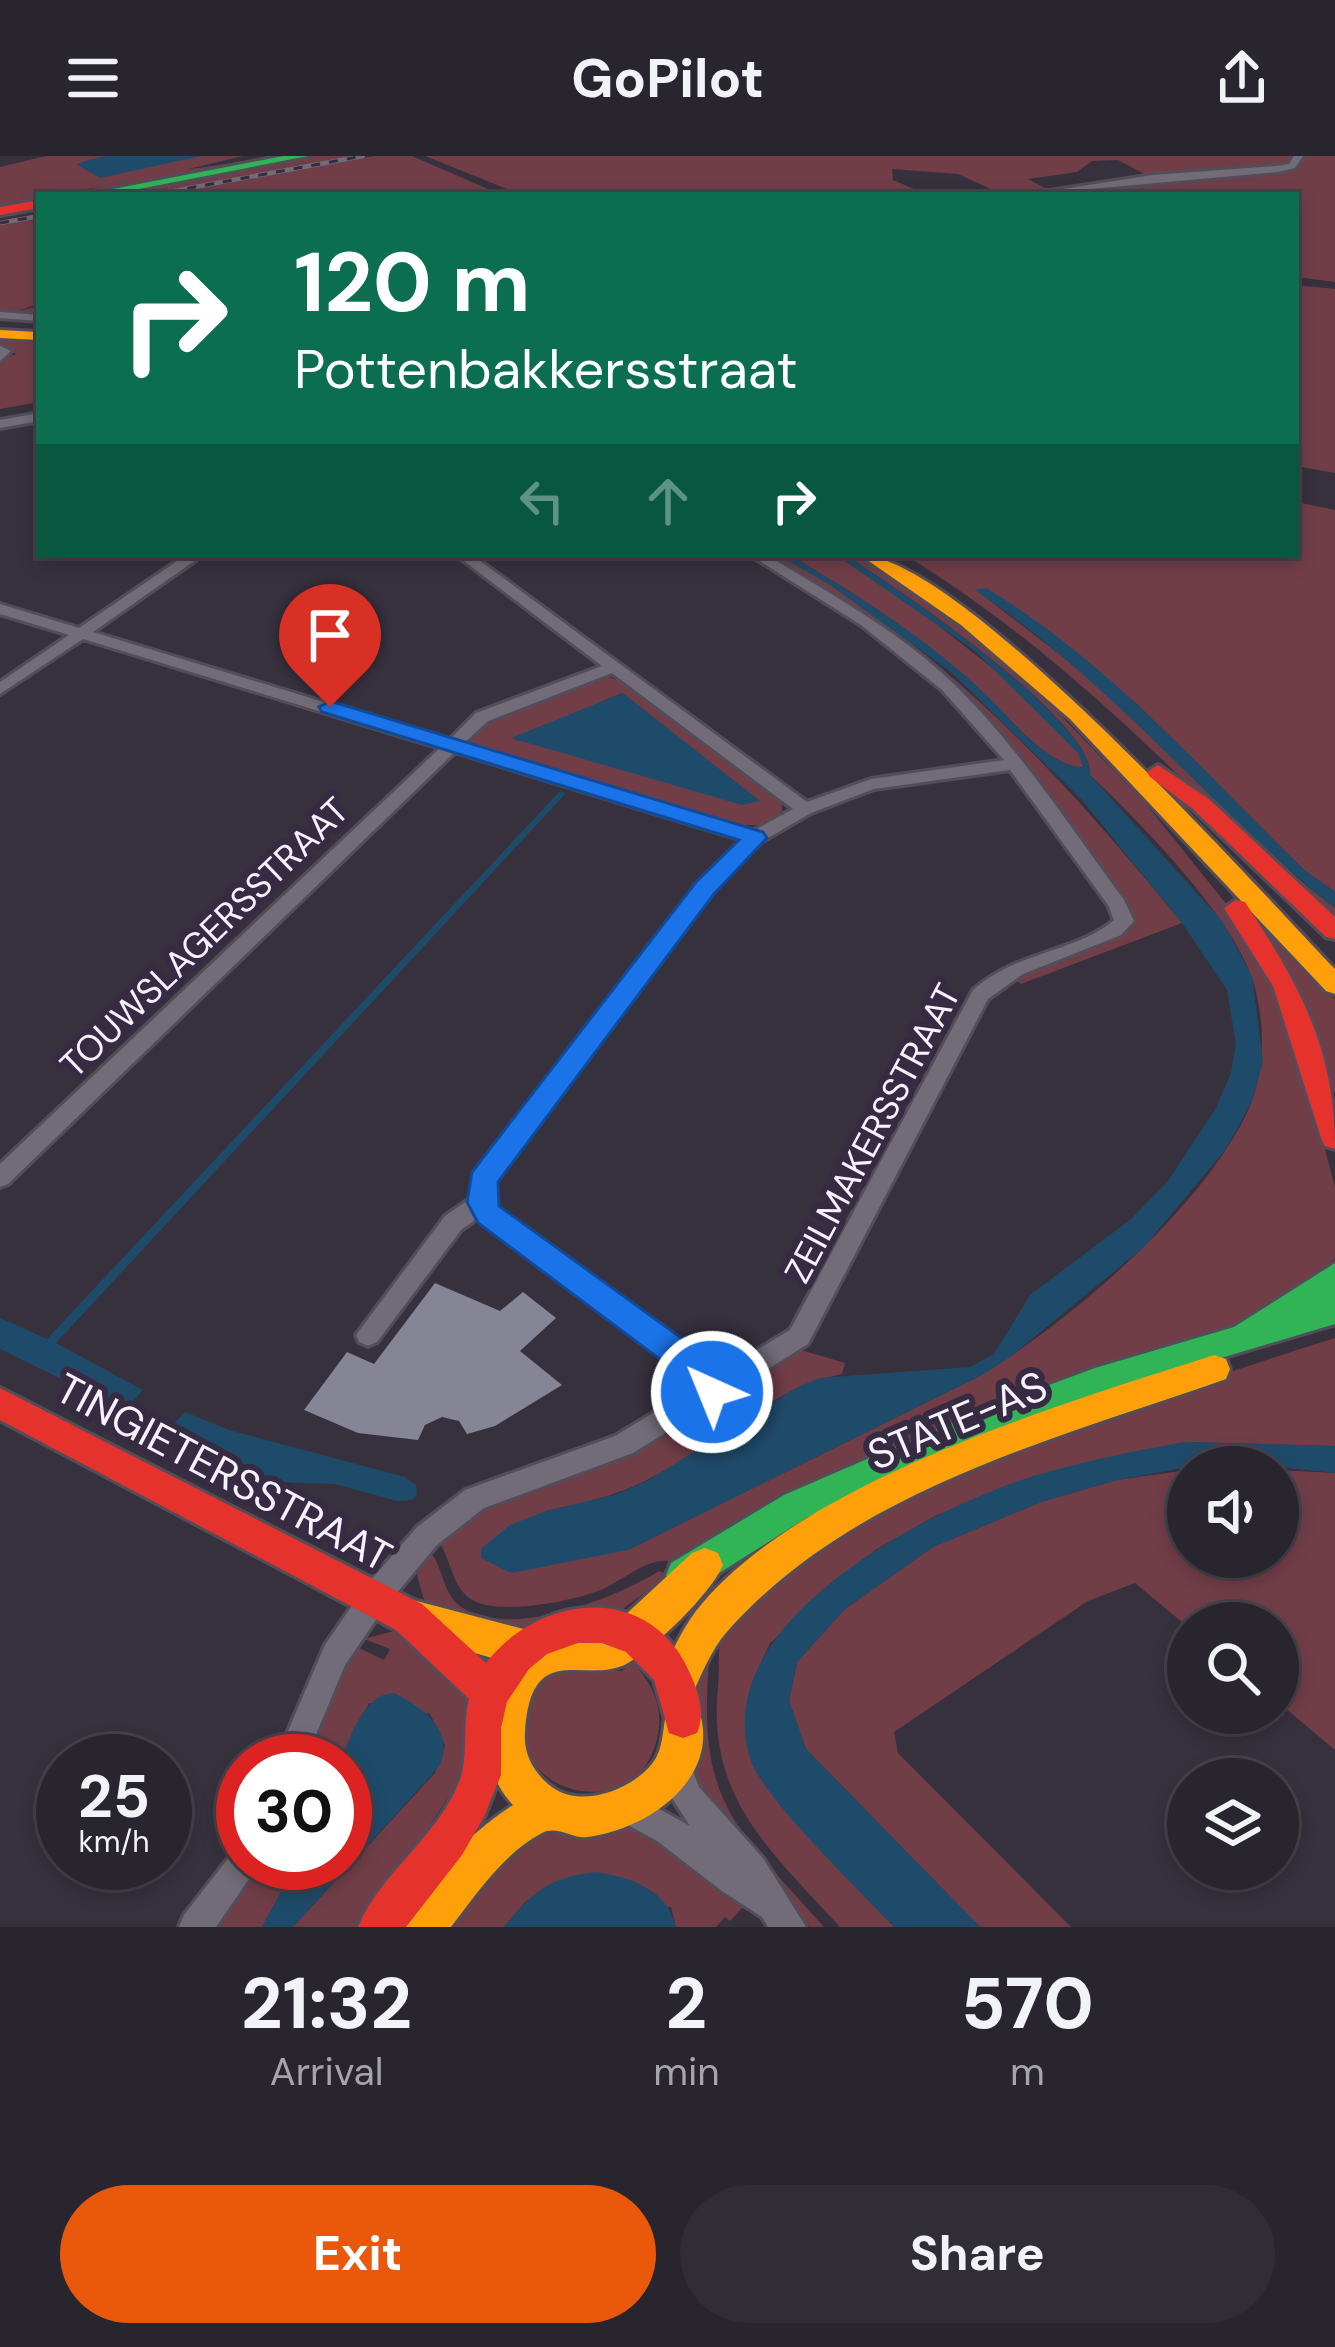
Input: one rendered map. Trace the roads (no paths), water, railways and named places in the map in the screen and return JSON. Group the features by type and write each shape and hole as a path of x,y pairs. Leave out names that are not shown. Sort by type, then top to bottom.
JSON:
{"main road":[{"path":"104,192 302,156"},
{"path":"0,211 36,205"},
{"path":"0,331 36,333"},
{"path":"873,558 1021,662 1121,758 1335,986"},
{"path":"895,558 1036,658 1156,770 1335,957"},
{"path":"1121,758 1142,794 1240,914 1274,964 1301,1026 1335,1138"},
{"path":"1156,770 1201,804 1335,931"},
{"path":"1246,1335 1313,1297 1335,1276"},
{"name":"STATE-AS","path":"622,1630 627,1620 678,1578 796,1506 1065,1393 1335,1311"},
{"name":"STATE-AS","path":"677,1683 691,1647 734,1598 796,1548 867,1503 927,1472 1018,1435 1335,1333"},
{"name":"TINGIETERSSTRAAT","path":"0,1403 409,1617 496,1702"},
{"name":"TINGIETERSSTRAAT","path":"409,1617 447,1624 491,1645 526,1646"},
{"path":"379,1927 432,1858 490,1801 496,1702 511,1659 566,1626 622,1630 655,1650 677,1683 685,1730 676,1761 658,1789 631,1810 589,1820 547,1810 529,1814 511,1828 424,1927"},
{"path":"496,1702 547,1654 574,1645 616,1649 622,1630"},
{"path":"494,1756 547,1810"}],"street":[{"path":"1051,192 1276,169 1292,166 1300,156"},
{"path":"0,315 36,318"},
{"path":"0,424 36,418"},
{"path":"0,689 192,558"},
{"path":"467,558 805,809"},
{"name":"ZEILMAKERSSTRAAT","path":"301,1734 335,1655 374,1598 427,1536 475,1499 624,1445 799,1337 980,994 1004,972 1109,934 1124,921 1117,904 971,709 922,664 832,599 762,558"},
{"path":"0,609 755,838"},
{"name":"TOUWSLAGERSSTRAAT","path":"0,1178 482,717 614,667"},
{"path":"712,1392 689,1362 506,1229 482,1202 483,1180 705,888 755,838 805,809 896,778 1013,764"},
{"path":"368,1335 453,1223 482,1202"},
{"path":"676,1761 683,1793 752,1869 778,1915"},
{"path":"631,1810 664,1823 778,1915"},
{"path":"196,1927 224,1890"}],"water":[{"path":"104,156 201,156 100,178 76,164"},
{"path":"783,558 794,558 909,631 964,675 1037,746 1065,764 1083,767 1079,754 975,651 840,558 850,558 904,594 987,656 1060,722 1083,751 1090,775 1222,921 1252,976 1263,1062 1251,1103 1226,1149 1144,1247 982,1375 628,1550 511,1573 481,1558 481,1549 510,1525 615,1495 649,1480 796,1388 819,1378 970,1367 994,1354 1030,1295 1131,1219 1168,1181 1216,1108 1231,1073 1236,1044 1227,990 1182,923 1082,800 951,672 833,587"},
{"path":"986,588 1114,683 1304,870 1335,892 1335,908 1071,664 975,590"},
{"path":"623,693 760,801 742,805 511,738"},
{"path":"560,791 566,793 56,1343 143,1390 125,1410 0,1349 0,1318 47,1339"},
{"path":"185,1412 229,1430 405,1477 416,1485 417,1495 397,1501 335,1484 277,1482 167,1431"},
{"path":"1185,1442 1335,1446 1335,1473 1299,1469 1299,1446 1167,1446 1167,1471 1041,1502 933,1547 845,1609 797,1662 789,1701 806,1749 980,1927 894,1927 774,1798 751,1761 745,1710 761,1662 793,1618 836,1578 887,1544 990,1492 1109,1457"},
{"path":"394,1693 425,1713 440,1731 443,1754 439,1767 372,1840 372,1734 352,1734 366,1708"},
{"path":"595,1872 646,1887 665,1903 676,1927 504,1927 543,1888"},
{"path":"282,1890 327,1890 293,1927 262,1927"}],"railway":[{"path":"168,192 363,156"},
{"path":"0,223 36,217"}]}
